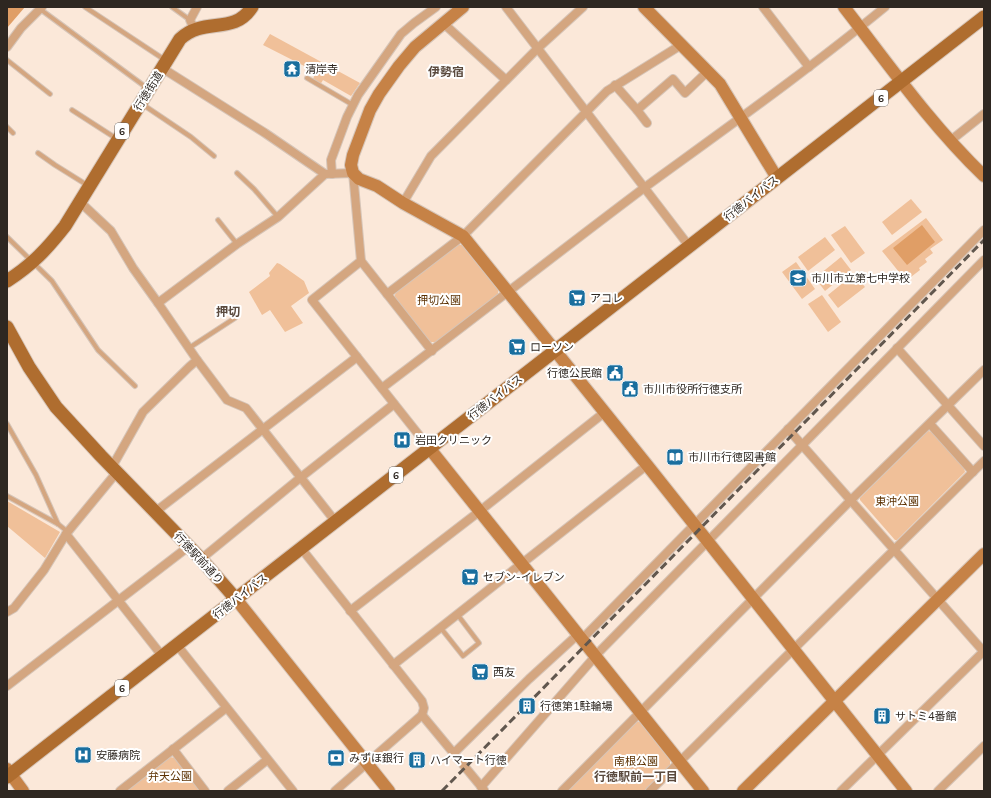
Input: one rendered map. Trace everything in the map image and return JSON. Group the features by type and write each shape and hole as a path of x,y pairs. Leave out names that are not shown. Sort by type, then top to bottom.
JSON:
{"main road":[{"name":"行徳街道","path":"7,281 34,262 65,226 148,89 180,39 192,24 209,25 231,23 243,17 252,7"},
{"name":"行徳バイパス","path":"8,773 163,657 236,598 430,449 555,350 984,17"},
{"name":"行徳駅前通り","path":"7,327 29,367 56,407 201,559 236,598"}],"street":[{"path":"192,24 197,7"},
{"path":"158,303 237,244 278,217 329,174 331,160 347,117 358,95 401,34 436,7"},
{"path":"432,351 361,261 351,165 353,154 370,110 379,94 415,47 463,7"},
{"path":"506,7 689,246"},
{"path":"403,203 431,156 538,48 583,7"},
{"path":"644,7 720,84 777,178"},
{"path":"762,7 809,67"},
{"path":"844,7 950,141 984,176"},
{"path":"382,388 644,189 809,67 860,28 884,7"},
{"path":"7,47 21,28 41,8"},
{"path":"443,24 506,80"},
{"path":"387,294 463,236 607,90 681,45"},
{"path":"164,65 272,138 329,174 353,173"},
{"path":"637,110 673,79 686,93 708,71"},
{"path":"615,85 648,123"},
{"path":"950,141 984,114"},
{"path":"353,173 358,179 377,186 403,203 463,236 708,541 906,791"},
{"path":"80,202 111,231 133,268 188,348 227,400 246,408 300,478 336,521"},
{"path":"454,753 529,679 574,638 585,636 984,230"},
{"path":"422,714 483,789 596,656 802,444 984,260"},
{"path":"361,261 312,300 703,791"},
{"path":"897,348 984,446"},
{"path":"155,512 358,358"},
{"path":"7,612 14,608 44,570 67,533 114,469 143,412 189,366 197,360"},
{"path":"563,791 851,500 949,406 984,370"},
{"path":"201,559 394,404"},
{"path":"350,611 605,412"},
{"path":"930,424 973,472"},
{"path":"788,429 984,652 841,791"},
{"path":"650,791 984,461"},
{"path":"393,665 647,465"},
{"path":"67,533 163,657"},
{"path":"7,686 188,546"},
{"path":"301,548 422,701 424,708 422,714 335,791"},
{"path":"743,791 984,554"},
{"name":"行徳駅前通り","path":"236,598 367,763 381,786 389,791"},
{"path":"177,646 292,791"},
{"path":"120,791 226,708"},
{"path":"938,791 984,746"},
{"path":"173,749 205,791"},
{"path":"228,791 268,760"},
{"path":"8,773 23,791"}],"lane":[{"path":"86,7 164,65"},
{"path":"172,7 192,24"},
{"path":"41,8 148,89"},
{"path":"7,60 50,94"},
{"path":"307,78 353,105"},
{"path":"140,102 214,156"},
{"path":"72,110 117,139"},
{"path":"7,127 13,133"},
{"path":"38,153 89,187"},
{"path":"237,173 254,189 278,217"},
{"path":"218,220 237,244"},
{"path":"7,236 52,281 98,350 136,386"},
{"path":"188,348 235,318"},
{"path":"7,424 36,475 58,524"},
{"path":"7,496 58,524 67,533"},
{"path":"440,627 463,656 479,643 457,614"}],"green space":[{"path":"270,34 360,83 351,96 323,80 320,85 313,79 316,72 263,45"},
{"path":"911,199 922,212 892,235 882,222"},
{"path":"926,218 943,240 930,249 933,253 925,259 927,262 919,268 920,270 903,283 896,275 899,272 882,251"},
{"path":"845,226 865,253 851,263 831,235"},
{"path":"825,237 835,250 808,271 798,257"},
{"name":"押切公園","path":"458,245 463,245 498,289 498,294 436,342 430,342 394,298 396,292"},
{"path":"841,257 851,270 825,291 815,278"},
{"path":"796,262 815,289 802,299 782,272"},
{"path":"277,263 304,281 309,293 291,306 303,323 285,332 270,310 262,315 249,292 270,276 269,273"},
{"path":"854,274 865,287 838,308 828,295"},
{"path":"822,295 841,322 828,332 808,304"},
{"name":"東沖公園","path":"928,431 933,432 964,468 965,472 897,540 895,540 860,500 860,498"},
{"path":"7,501 60,532 45,558 7,526"},
{"name":"南根公園","path":"637,722 641,722 670,760 670,765 644,791 570,791 570,788"},
{"name":"弁天公園","path":"170,757 175,758 200,791 126,791"}],"shaded area":[{"path":"7,7 25,7 7,28"},
{"path":"922,225 935,242 907,265 893,248"}],"railway":[{"path":"442,791 984,240"}],"place":[{"name":"清岸寺","path":"292,69"},
{"name":"市川市立第七中学校","path":"798,278"},
{"name":"アコレ","path":"577,298"},
{"name":"ローソン","path":"517,347"},
{"name":"行徳公民館","path":"615,373"},
{"name":"市川市役所行徳支所","path":"630,389"},
{"name":"岩田クリニック","path":"402,440"},
{"name":"市川市行徳図書館","path":"675,457"},
{"name":"セブン-イレブン","path":"470,577"},
{"name":"西友","path":"480,672"},
{"name":"行徳第1駐輪場","path":"527,706"},
{"name":"サトミ4番館","path":"882,716"},
{"name":"安藤病院","path":"83,755"},
{"name":"みずほ銀行","path":"336,758"},
{"name":"ハイマート行徳","path":"417,760"}],"district":[{"name":"伊勢宿","path":"446,71"},
{"name":"押切","path":"228,311"},
{"name":"行徳駅前一丁目","path":"636,776"}]}
